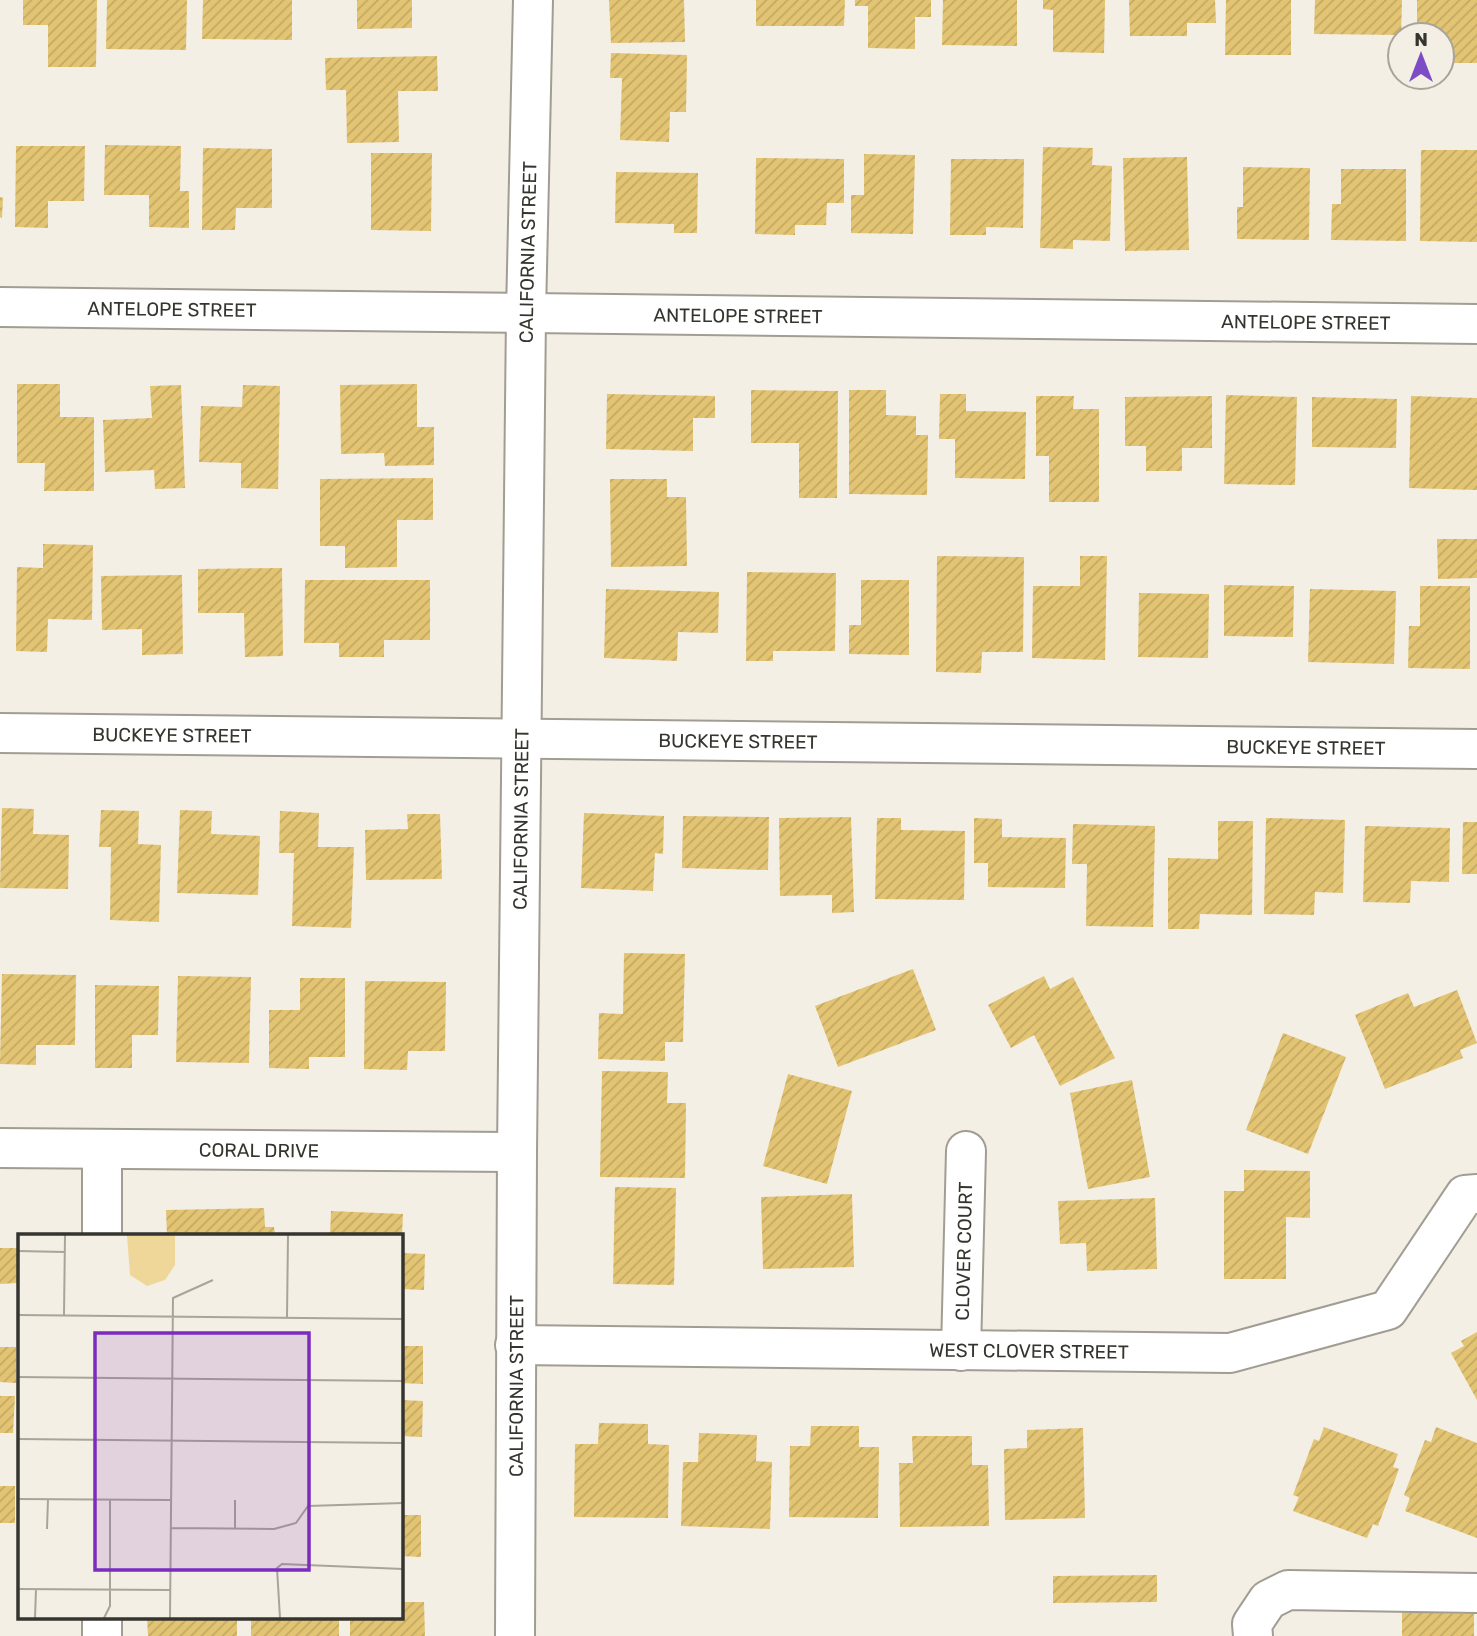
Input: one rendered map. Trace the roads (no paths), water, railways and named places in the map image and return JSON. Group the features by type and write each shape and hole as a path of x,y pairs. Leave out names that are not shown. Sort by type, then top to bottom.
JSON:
{"street":[{"name":"CALIFORNIA STREET","path":"515,1636 515,1345 526,313 533,0"},
{"name":"ANTELOPE STREET","path":"0,307 1477,324"},
{"name":"BUCKEYE STREET","path":"0,733 1477,749"},
{"name":"CORAL DRIVE","path":"0,1148 517,1152"},
{"path":"102,1149 102,1234"},
{"name":"CLOVER COURT","path":"961,1351 966,1151"},
{"name":"WEST CLOVER STREET","path":"515,1345 1230,1353 1388,1310 1465,1195 1477,1194"},
{"path":"1253,1636 1252,1624 1268,1600 1288,1591 1477,1593"},
{"path":"102,1618 102,1636"}]}
